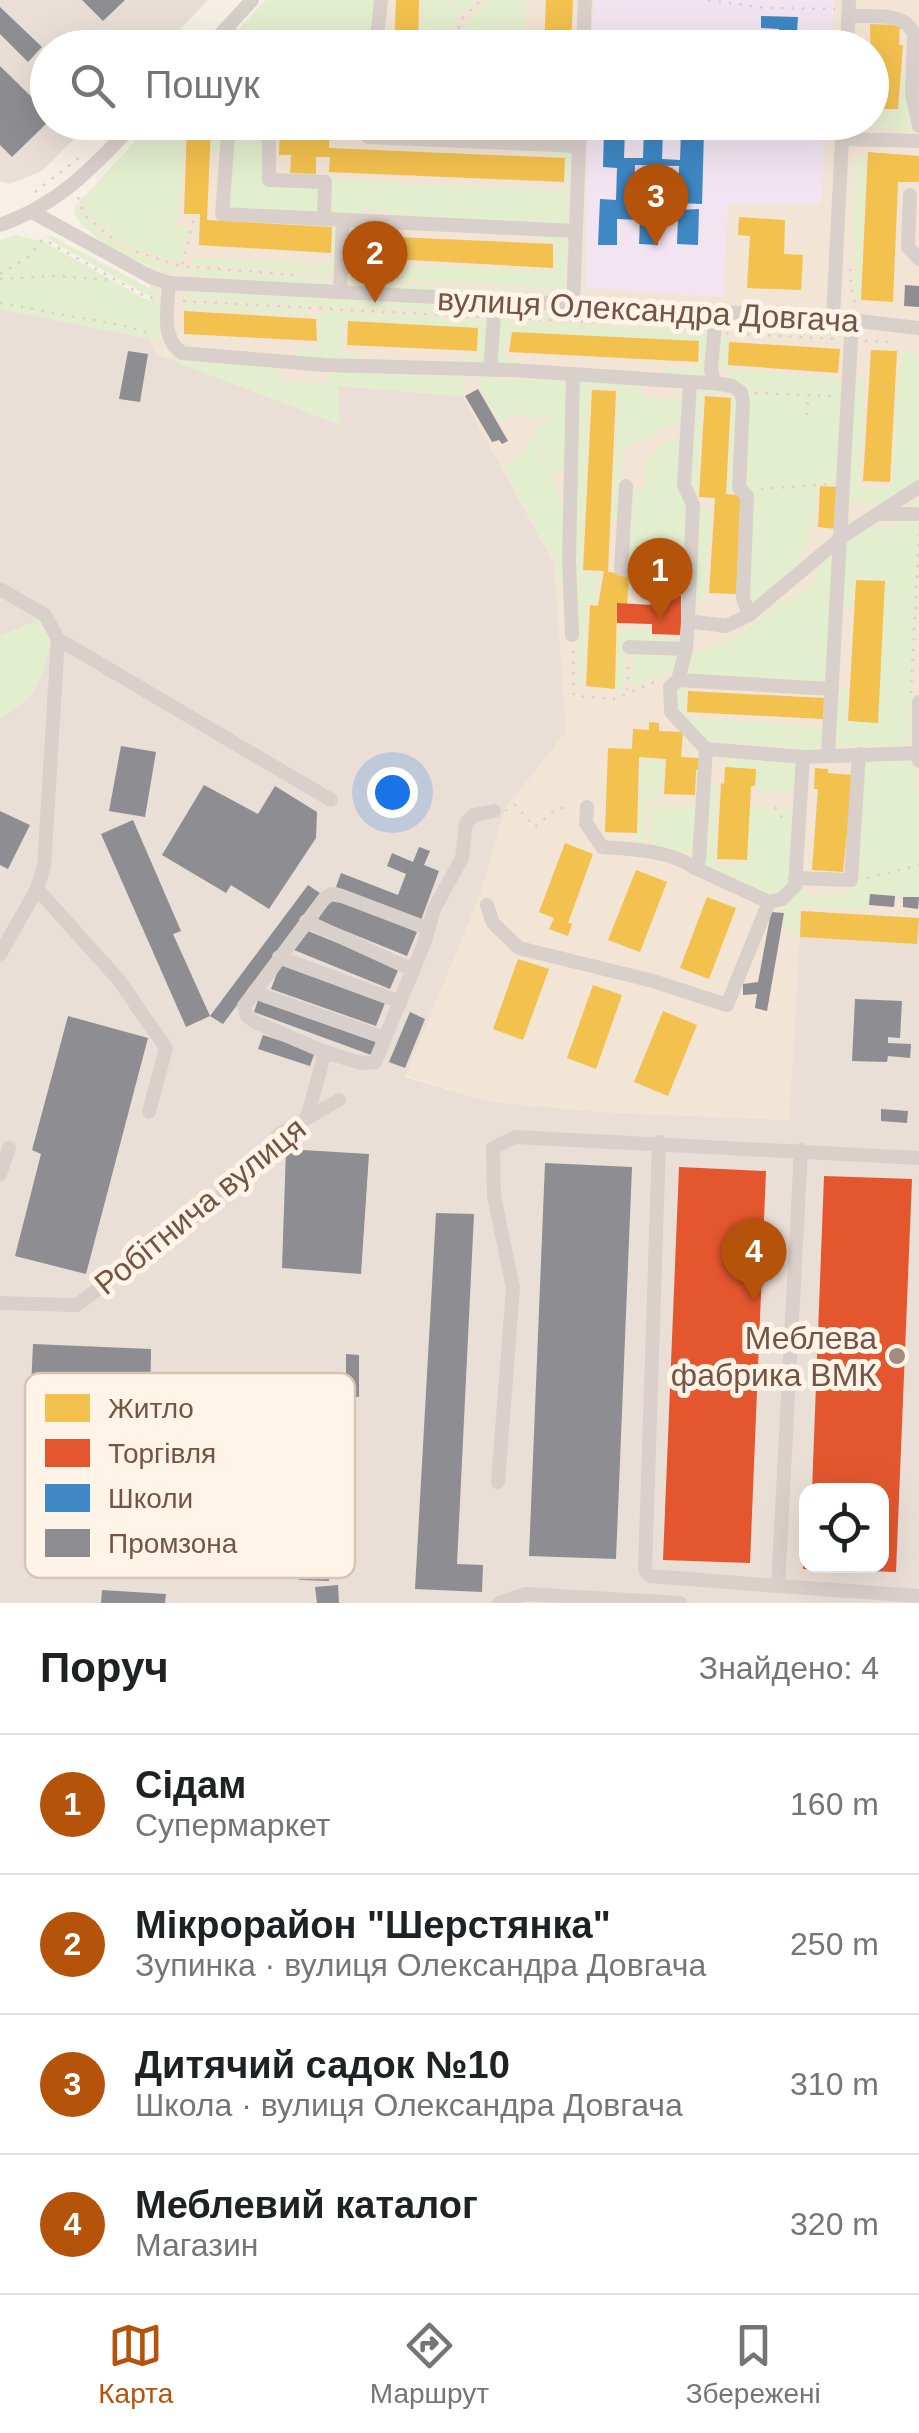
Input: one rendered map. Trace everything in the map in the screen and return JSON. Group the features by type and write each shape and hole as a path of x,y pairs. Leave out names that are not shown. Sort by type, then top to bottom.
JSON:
{"street":[{"path":"225,29 252,0"},
{"path":"378,30 382,0"},
{"path":"584,30 586,0"},
{"path":"849,8 904,19 911,26 912,94 919,126"},
{"path":"0,225 34,213 81,180 119,140"},
{"path":"227,140 222,214 575,232"},
{"path":"269,140 269,180 325,182 324,219"},
{"path":"438,140 578,146"},
{"path":"573,306 578,140"},
{"path":"833,318 842,140"},
{"path":"868,140 919,142"},
{"path":"910,196 908,247 919,258"},
{"name":"вулиця Олександра Довгача","path":"34,213 151,278 169,283 573,306 856,316 919,328"},
{"path":"340,292 343,220"},
{"path":"169,283 170,342 182,353 324,365 573,374 732,386 741,392 739,488 745,490 743,598 749,614"},
{"path":"490,370 496,302"},
{"path":"714,383 711,369 716,312"},
{"path":"828,754 856,316"},
{"path":"572,635 568,559 573,374"},
{"path":"690,382 684,486 694,505 688,621 678,680 670,687 671,712 706,749 803,757 918,756 915,704"},
{"path":"626,486 621,569 668,575 688,587"},
{"path":"688,621 726,626 749,614 842,537 919,487"},
{"path":"881,514 919,514"},
{"path":"0,588 45,616 58,639 331,800"},
{"path":"0,954 37,889 44,866 58,639"},
{"path":"629,647 686,649"},
{"path":"678,680 832,689"},
{"path":"695,868 699,860 706,749"},
{"path":"795,882 850,880 859,754"},
{"path":"587,807 586,823 602,846 644,850 684,861 769,902 782,899 795,882 803,757"},
{"path":"428,930 330,894 244,1006 247,1016 325,1052 361,1063 376,1062 413,970 428,930 434,910 462,858 466,823 474,815 494,810"},
{"path":"37,889 118,978 166,1048 149,1112"},
{"path":"487,905 493,924 520,948 653,981 727,1005 769,902"},
{"path":"306,921 413,970"},
{"path":"279,957 400,1002"},
{"path":"254,992 385,1038"},
{"path":"307,1118 325,1052"},
{"name":"Робітнича вулиця","path":"0,1303 77,1304 252,1173 279,1134 339,1100"},
{"path":"498,1482 513,1288 494,1196 494,1148 515,1136 919,1158"},
{"path":"659,1142 645,1570 650,1576 919,1596"},
{"path":"0,1174 9,1148"},
{"path":"778,1586 801,1150"},
{"path":"499,1603 526,1594 680,1603"}],"path":[{"path":"458,30 462,19 481,0"},
{"path":"708,0 766,8 849,8"},
{"path":"27,198 84,154"},
{"path":"76,198 85,216 115,240"},
{"path":"181,266 194,222 200,220"},
{"path":"0,276 28,256 43,238"},
{"path":"130,250 181,266 305,276"},
{"path":"850,255 856,316"},
{"path":"0,276 118,280"},
{"path":"0,303 131,327 170,342"},
{"path":"741,392 848,397"},
{"path":"807,415 808,395"},
{"path":"745,490 844,482"},
{"path":"915,704 919,534"},
{"path":"572,635 574,696 614,698 664,678 678,680"},
{"path":"627,693 629,647"},
{"path":"494,810 508,811 515,805 535,827 567,806"},
{"path":"850,880 919,865"}],"shaded area":[{"path":"0,0 208,0 179,30 30,30 30,140 73,140 42,171 9,184 0,181"},
{"path":"266,0 919,0 919,918 801,912 789,1120 604,1112 492,1102 405,1076 481,893 505,809 566,732 337,386 340,425 156,354 150,339 150,267 96,236 81,224 74,208 136,140 889,140 889,30 238,30"},
{"path":"594,0 834,0 832,30 592,30"},
{"path":"588,140 826,140 821,204 728,204 723,297 586,288"},
{"path":"0,262 150,339 156,354 339,424 337,386 462,396 554,564 566,732 505,809 481,893 405,1077 492,1102 604,1112 789,1120 801,911 919,918 919,1603 0,1603"}],"green space":[{"path":"266,0 378,0 375,30 244,30 243,24"},
{"path":"422,0 475,0 457,17 451,30 421,30"},
{"path":"487,0 527,0 524,30 465,30"},
{"path":"904,73 908,78 912,130 889,129 889,111 899,111"},
{"path":"137,140 184,140 179,217 172,225 189,228 180,263 109,234 79,200"},
{"path":"212,140 221,140 220,153 211,158"},
{"path":"230,140 263,140 262,187 320,189 320,216 226,211"},
{"path":"547,150 570,154 567,221 563,225 388,218 388,210 361,209 360,216 329,216 329,179 564,191 566,157 547,156"},
{"path":"866,152 860,301 855,294 854,273 858,273 859,266 854,265 854,165 856,158"},
{"path":"77,203 108,238 135,253 180,268 178,274 135,260 95,236 74,214"},
{"path":"339,222 335,275 191,265 194,257 331,265 332,226"},
{"path":"348,223 389,226 389,233 371,233 371,260 364,254 371,263 554,271 555,242 539,241 539,234 566,235 565,283 563,288 376,278 364,265 367,278 347,276 348,251 355,250 348,249"},
{"path":"16,235 44,242 145,299 165,302 164,338 150,339 0,309 0,240"},
{"path":"50,235 149,288 161,290 163,296 147,295 47,238"},
{"path":"187,268 333,280 322,287 187,275"},
{"path":"348,281 565,296 561,299 351,288"},
{"path":"185,291 487,307 490,315 184,299"},
{"path":"184,302 308,309 308,316 184,308"},
{"path":"501,306 706,316 710,326 498,316"},
{"path":"328,310 490,320 484,364 461,363 462,357 477,358 479,328 344,319 343,352 355,353 356,362 297,358 296,350 318,351 318,319 313,313 328,315"},
{"path":"722,316 841,323 844,333 842,337 720,330"},
{"path":"497,320 705,330 710,332 705,377 667,377 665,368 698,368 698,341 508,332 506,358 518,362 518,368 498,365"},
{"path":"729,335 727,369 838,378 844,385 842,487 818,485 814,526 810,526 809,542 800,551 800,563 763,598 749,605 751,490 743,471 747,394 808,394 743,390 718,365 719,338"},
{"path":"900,352 919,353 919,481 878,504 846,502 855,378 862,379 865,386 859,488 891,488"},
{"path":"173,354 276,365 280,381 329,383 329,370 459,374 465,380 462,396 338,386 340,425 174,361"},
{"path":"494,374 501,379 565,381 566,466 558,473 551,473 535,437 537,426 550,421 551,416 528,420 518,413 501,423 480,388 482,378"},
{"path":"579,378 643,382 642,397 684,400 682,421 663,426 644,442 622,451 618,520 612,519 618,390 590,387 582,571 598,575 596,604 587,604 583,687 579,688 576,577 572,560"},
{"path":"692,384 740,393 737,494 728,493 732,394 703,393 697,500 686,484"},
{"path":"530,436 563,507 566,584 558,586 556,563 503,467 522,452"},
{"path":"682,436 690,514 689,582 624,567 629,490 644,491 646,460 663,445"},
{"path":"919,499 909,746 841,746 835,742 839,688 848,688 846,721 878,722 885,581 854,580 852,609 843,608 845,543 878,524 888,528 898,525 898,514"},
{"path":"699,508 711,509 704,604 696,600 693,588"},
{"path":"837,548 829,684 691,678 686,670 688,659 728,641 777,603 788,601 815,582 819,561"},
{"path":"39,620 54,628 39,681 25,701 0,718 0,636"},
{"path":"618,628 649,629 651,636 680,639 679,644 626,643 624,690 616,695"},
{"path":"633,651 670,652 677,656 676,668 630,687"},
{"path":"681,683 687,684 686,717 823,728 823,743 815,751 804,753 797,748 707,741 675,709 676,690"},
{"path":"725,755 799,759 797,793 755,791 756,769 725,767"},
{"path":"641,759 658,760 663,766 660,798 647,798 643,845 637,845"},
{"path":"863,759 912,760 919,795 919,897 870,894 868,911 800,906 798,936 791,938 791,930 782,923 784,913 777,911 803,890 812,897 845,893 857,882"},
{"path":"710,784 718,784 715,865 739,867 747,861 750,806 796,809 791,882 779,894 752,890 730,873 708,870 704,863"},
{"path":"652,807 694,807 698,813 693,852 684,856 649,846"}],"building: Житло":[{"path":"396,0 419,0 418,30 395,30"},
{"path":"546,0 573,0 572,30 545,30"},
{"path":"870,24 900,25 899,45 903,45 898,109 889,109 889,30 870,30"},
{"path":"186,140 210,140 207,220 332,227 331,253 199,245 200,214 184,214"},
{"path":"279,140 329,140 329,148 565,158 564,182 329,172 330,157 316,157 316,174 290,173 291,155 279,155"},
{"path":"868,152 919,156 919,182 898,182 893,302 861,300"},
{"path":"739,217 785,220 784,254 803,255 801,290 747,288 750,236 738,235"},
{"path":"374,236 553,244 553,268 373,258"},
{"path":"184,311 316,319 317,341 184,334"},
{"path":"348,321 478,328 477,351 347,345"},
{"path":"512,332 699,341 698,362 509,352"},
{"path":"729,342 840,349 838,373 728,365"},
{"path":"871,350 897,351 890,482 863,481"},
{"path":"592,390 616,391 608,572 628,574 629,580 627,604 617,603 615,689 586,686 590,605 598,606 604,571 583,570"},
{"path":"705,396 731,398 726,494 742,495 736,594 709,593 715,498 699,497"},
{"path":"820,486 838,487 836,529 818,527"},
{"path":"856,580 885,581 878,723 848,721"},
{"path":"688,691 824,698 823,719 687,712"},
{"path":"649,722 659,723 659,731 683,732 681,757 698,758 700,762 695,795 664,794 666,759 639,757 637,833 605,832 608,748 632,749 633,729 649,730"},
{"path":"725,767 756,769 755,786 751,786 747,860 717,859"},
{"path":"815,768 853,775 843,872 812,870 818,789 814,789"},
{"path":"565,843 593,854 568,923 572,924 568,936 549,929 554,918 539,912"},
{"path":"636,870 667,882 640,952 608,940"},
{"path":"707,897 736,908 709,979 680,968"},
{"path":"801,911 919,918 917,944 800,937"},
{"path":"518,959 549,969 523,1040 493,1029"},
{"path":"593,985 622,995 596,1069 567,1058"},
{"path":"663,1011 697,1025 668,1096 634,1082"}],"building: Торгівля":[{"path":"654,594 681,596 681,635 652,634 652,624 617,623 617,603 653,605"},
{"path":"679,1167 766,1171 750,1563 663,1560"},
{"path":"824,1176 912,1179 896,1572 889,1572 889,1483 812,1483"}],"building: Школи":[{"path":"761,16 798,17 797,30 761,28"},
{"path":"604,140 625,140 624,158 643,158 644,140 663,140 662,159 680,160 681,140 704,140 702,204 678,203 679,166 635,165 634,206 659,207 659,211 699,209 698,245 677,244 678,217 659,216 658,245 639,244 640,220 617,219 617,245 598,245 600,199 616,200 617,168 603,167"}],"building: Промзона":[{"path":"82,0 125,0 103,21"},
{"path":"0,7 30,36 30,60 28,62 0,34"},
{"path":"0,66 30,95 30,140 12,157 0,145"},
{"path":"905,285 919,286 919,307 904,306"},
{"path":"128,351 148,354 140,402 119,399"},
{"path":"478,389 508,441 492,442 465,396"},
{"path":"121,746 156,752 145,817 109,811"},
{"path":"204,785 258,814 275,786 317,812 316,838 269,909 231,885 226,893 162,855"},
{"path":"0,811 30,825 8,869 0,865"},
{"path":"133,820 181,931 173,934 210,1016 186,1027 101,834"},
{"path":"419,847 430,851 424,865 439,871 421,920 336,887 341,873 398,895 406,874 387,866 392,853 413,862"},
{"path":"308,885 320,893 223,1024 210,1016"},
{"path":"870,894 895,896 894,907 869,905"},
{"path":"328,896 417,932 407,956 318,920"},
{"path":"903,897 919,897 918,909 903,907"},
{"path":"771,912 784,913 767,1011 755,1008 757,994 743,995 743,984 758,982"},
{"path":"303,929 399,968 390,989 294,950"},
{"path":"280,965 385,1003 376,1026 271,989"},
{"path":"855,999 902,1001 900,1038 888,1037 888,1043 911,1044 910,1058 888,1056 887,1062 852,1061"},
{"path":"258,1000 376,1042 371,1055 254,1012"},
{"path":"410,1012 425,1019 405,1068 389,1062"},
{"path":"68,1016 148,1038 86,1274 15,1256 41,1154 32,1150"},
{"path":"263,1035 315,1052 310,1066 258,1049"},
{"path":"881,1109 908,1111 907,1123 881,1121"},
{"path":"286,1149 369,1154 361,1274 282,1268"},
{"path":"545,1163 632,1167 616,1559 529,1556"},
{"path":"436,1213 474,1214 457,1564 483,1565 482,1592 415,1589"},
{"path":"33,1344 151,1349 151,1373 32,1373"},
{"path":"346,1354 359,1355 359,1397 355,1397 355,1373 346,1373"},
{"path":"299,1578 329,1578 329,1581"},
{"path":"338,1585 339,1603 317,1603 315,1587"},
{"path":"102,1590 166,1594 165,1603 101,1603"}],"place":[{"name":"Дитячий садок №10","path":"656,246"},
{"name":"Мікрорайон \"Шерстянка\"","path":"375,303"},
{"name":"Сідам","path":"660,620"},
{"name":"Меблевий каталог","path":"754,1301"},
{"name":"Меблева фабрика ВМК","path":"897,1356"}]}
